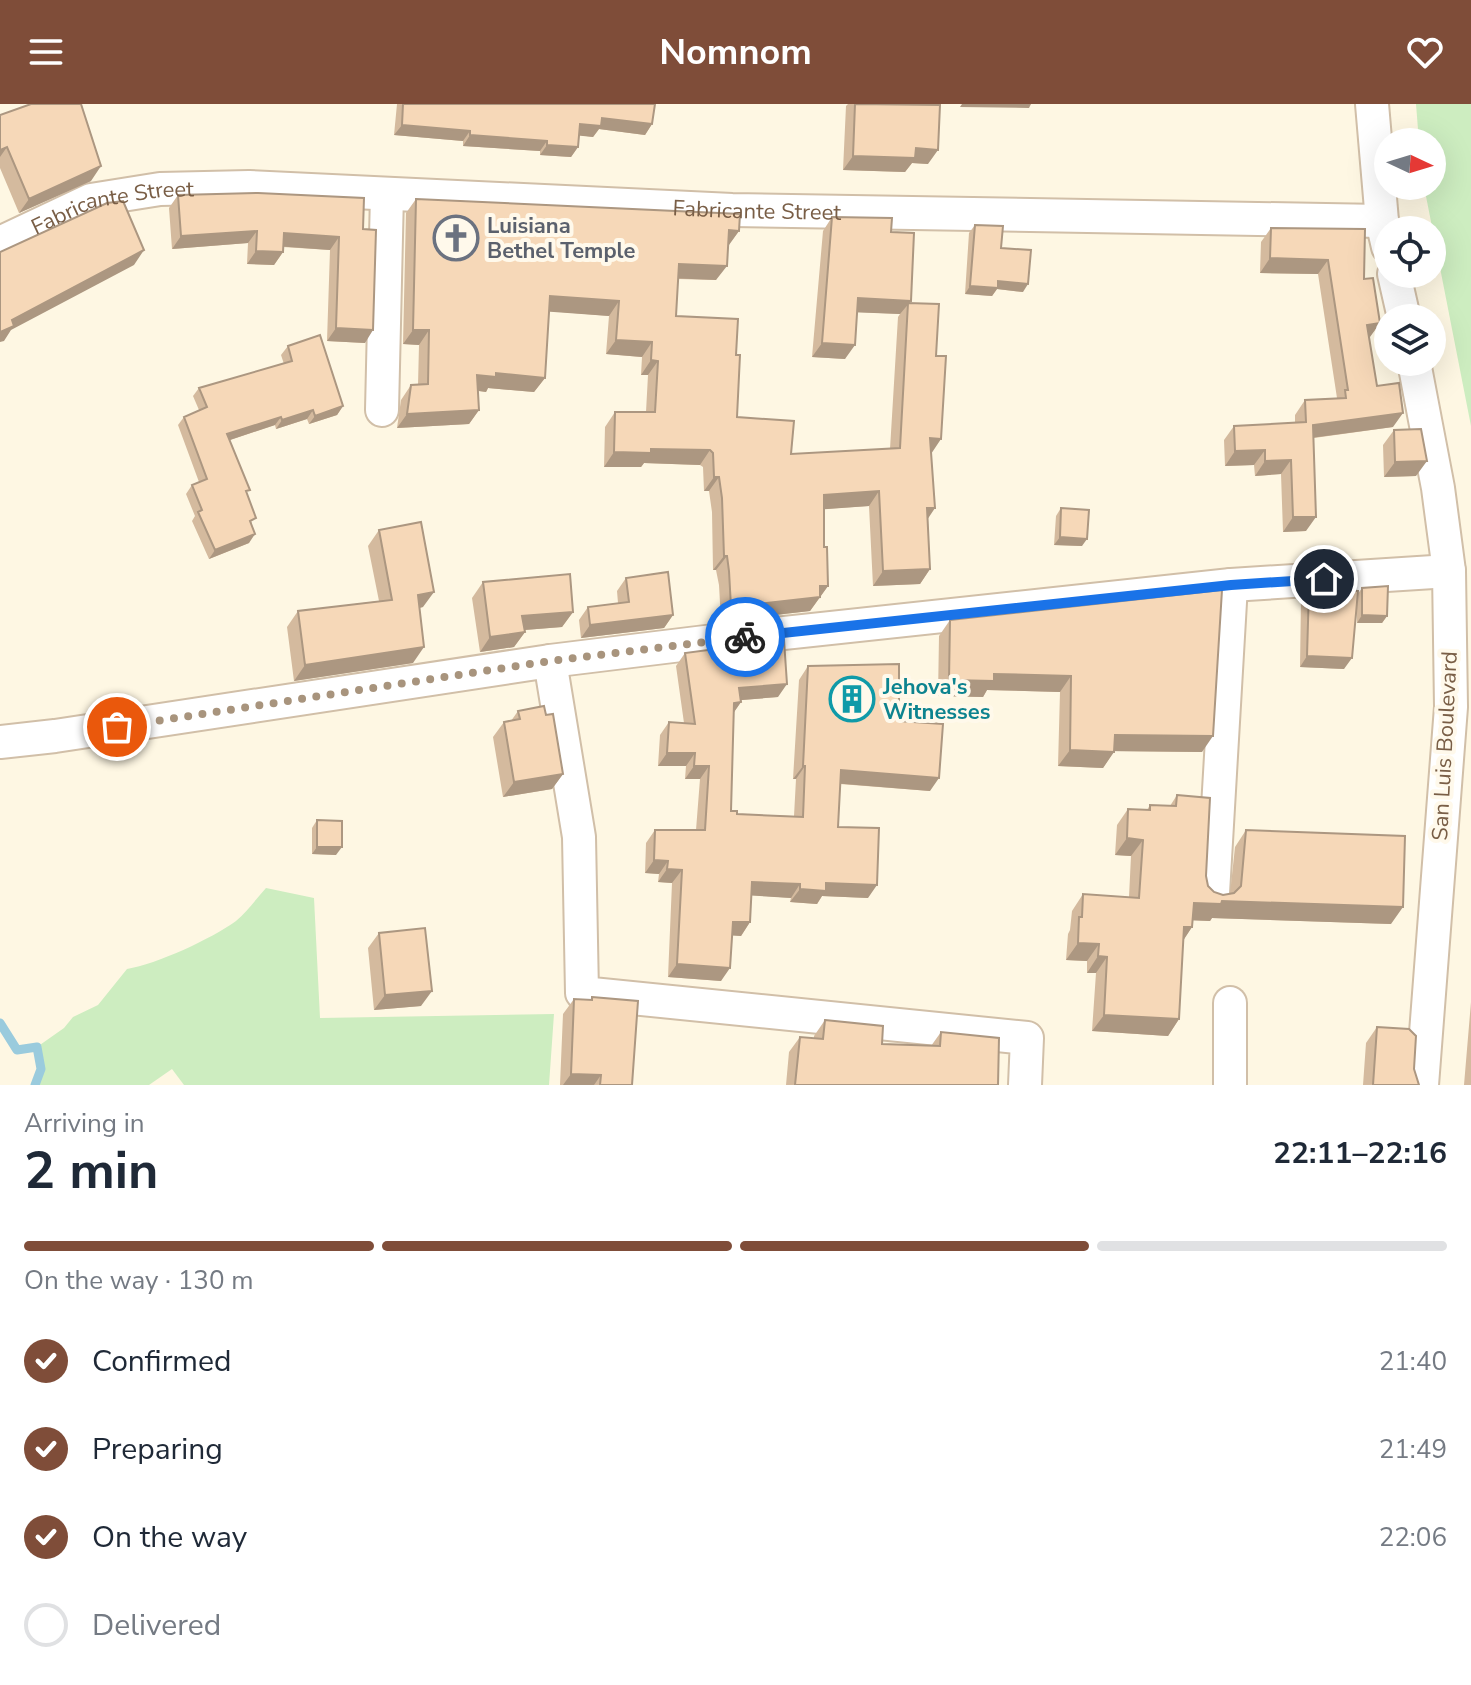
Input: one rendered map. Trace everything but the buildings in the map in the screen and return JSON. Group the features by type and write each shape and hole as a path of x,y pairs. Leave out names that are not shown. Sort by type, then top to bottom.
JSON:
{"street":[{"path":"1372,104 1383,216"},
{"name":"Fabricante Street","path":"0,243 91,200 160,189 249,187 816,213 1374,234"},
{"path":"382,410 387,194"},
{"name":"San Luis Boulevard","path":"1417,376 1438,488 1449,571 1451,707 1422,1085"},
{"path":"0,742 550,661 795,631 1231,585 1449,571"},
{"path":"1213,893 1231,585"},
{"path":"550,661 579,837 582,993 1027,1038 1025,1085"},
{"path":"1230,1003 1230,1085"}],"green space":[{"path":"1416,104 1471,104 1471,426 1444,288 1446,216 1430,216 1427,200 1446,200 1446,128 1418,128"},
{"path":"266,888 314,898 320,1018 554,1014 549,1085 184,1085 172,1069 149,1085 35,1085 41,1069 37,1047 64,1028 73,1017 98,1005 127,969 168,956 225,928 240,917"}],"waterway":[{"path":"0,1023 17,1050 37,1047 41,1069 35,1085"}],"way so far":[{"path":"117,727 550,661 745,637"}],"place":[{"name":"Luisiana Bethel Temple","path":"456,238"},
{"name":"Jehova's Witnesses","path":"852,699"}],"route":[{"path":"745,637 1231,585 1324,579"}]}
